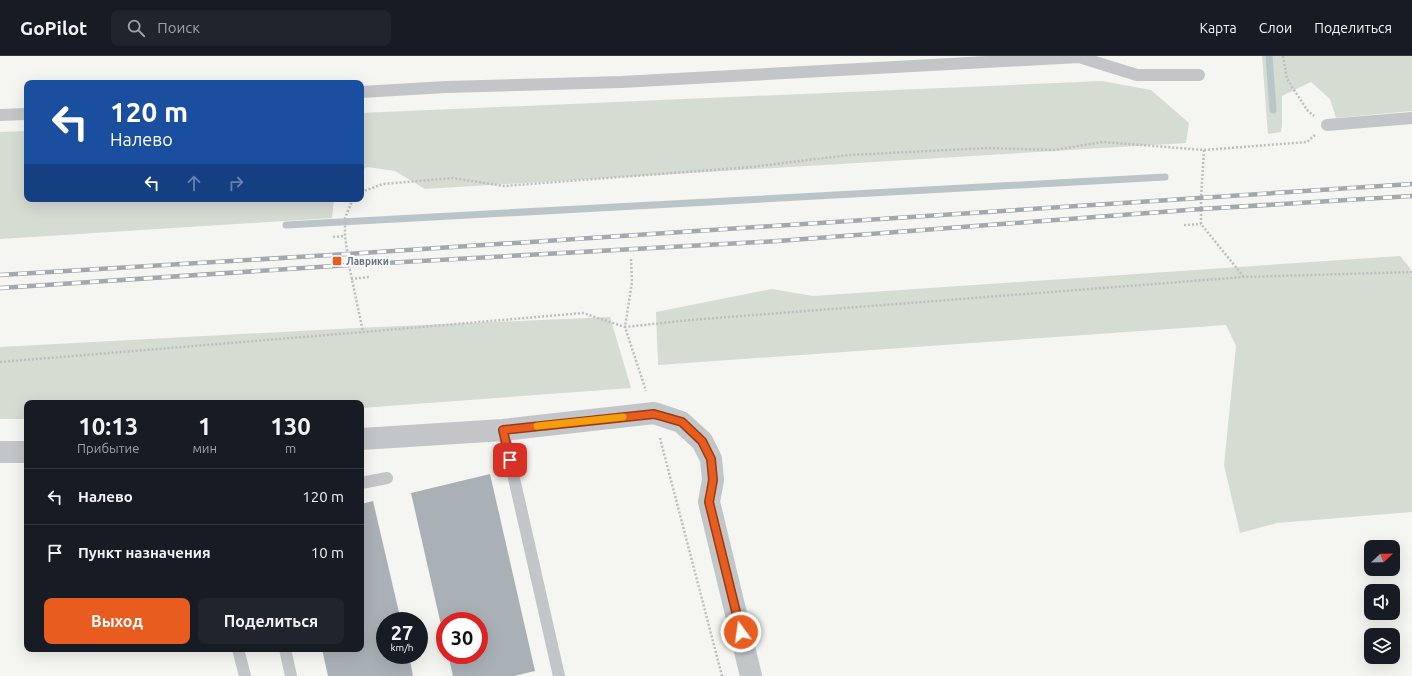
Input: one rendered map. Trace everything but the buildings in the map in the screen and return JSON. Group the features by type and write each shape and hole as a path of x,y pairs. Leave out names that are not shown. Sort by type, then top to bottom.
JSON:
{"street":[{"path":"364,440 503,430 654,414 682,422 702,441 711,459 713,480 709,502 751,676"},
{"path":"0,452 24,452"}],"lane":[{"path":"364,92 446,87 621,82 1078,57 1137,75 1199,75"},
{"path":"0,116 24,114"},
{"path":"1327,125 1412,118"},
{"path":"503,430 559,676"},
{"path":"364,482 387,478"},
{"path":"239,652 245,676"},
{"path":"286,652 291,676"}],"path":[{"path":"364,191 383,184 453,178 504,186 751,167 849,155 988,148 1054,150 1103,142 1204,150 1307,142 1327,125 1307,110 1287,79 1283,56"},
{"path":"1204,150 1201,224 1244,276"},
{"path":"352,202 345,218 345,236 351,279 363,332"},
{"path":"1184,225 1201,224"},
{"path":"333,237 345,236"},
{"path":"630,259 632,282 626,327 654,414 722,676"},
{"path":"0,362 583,313 626,327 706,319 1244,276 1412,272"},
{"path":"351,279 369,277"}],"shaded area":[{"path":"1262,56 1412,56 1412,111 1336,118 1330,99 1311,82 1282,96 1281,132 1268,134"},
{"path":"1102,81 1151,90 1189,123 1186,143 425,189 395,171 368,167 364,169 364,113"},
{"path":"24,131 24,202 334,202 332,218 0,239 0,132"},
{"path":"1400,256 1410,268 1412,277 1412,512 1277,523 1240,533 1224,465 1236,346 1226,325 658,365 656,312 772,289 813,296"},
{"path":"610,317 631,388 364,408 364,400 24,400 24,419 0,419 0,347 356,328"}],"waterway":[{"path":"1269,56 1273,110"},
{"path":"286,225 1165,177"}],"railway":[{"path":"0,275 347,254 1412,184"},
{"path":"0,288 349,265 778,241 1201,209 1412,196"}],"slow traffic":[{"path":"537,426 623,417"}],"place":[{"name":"Лаврики","path":"337,261"}],"route":[{"path":"510,460 503,430 654,414 682,422 702,441 711,459 713,480 709,502 741,632"}]}
